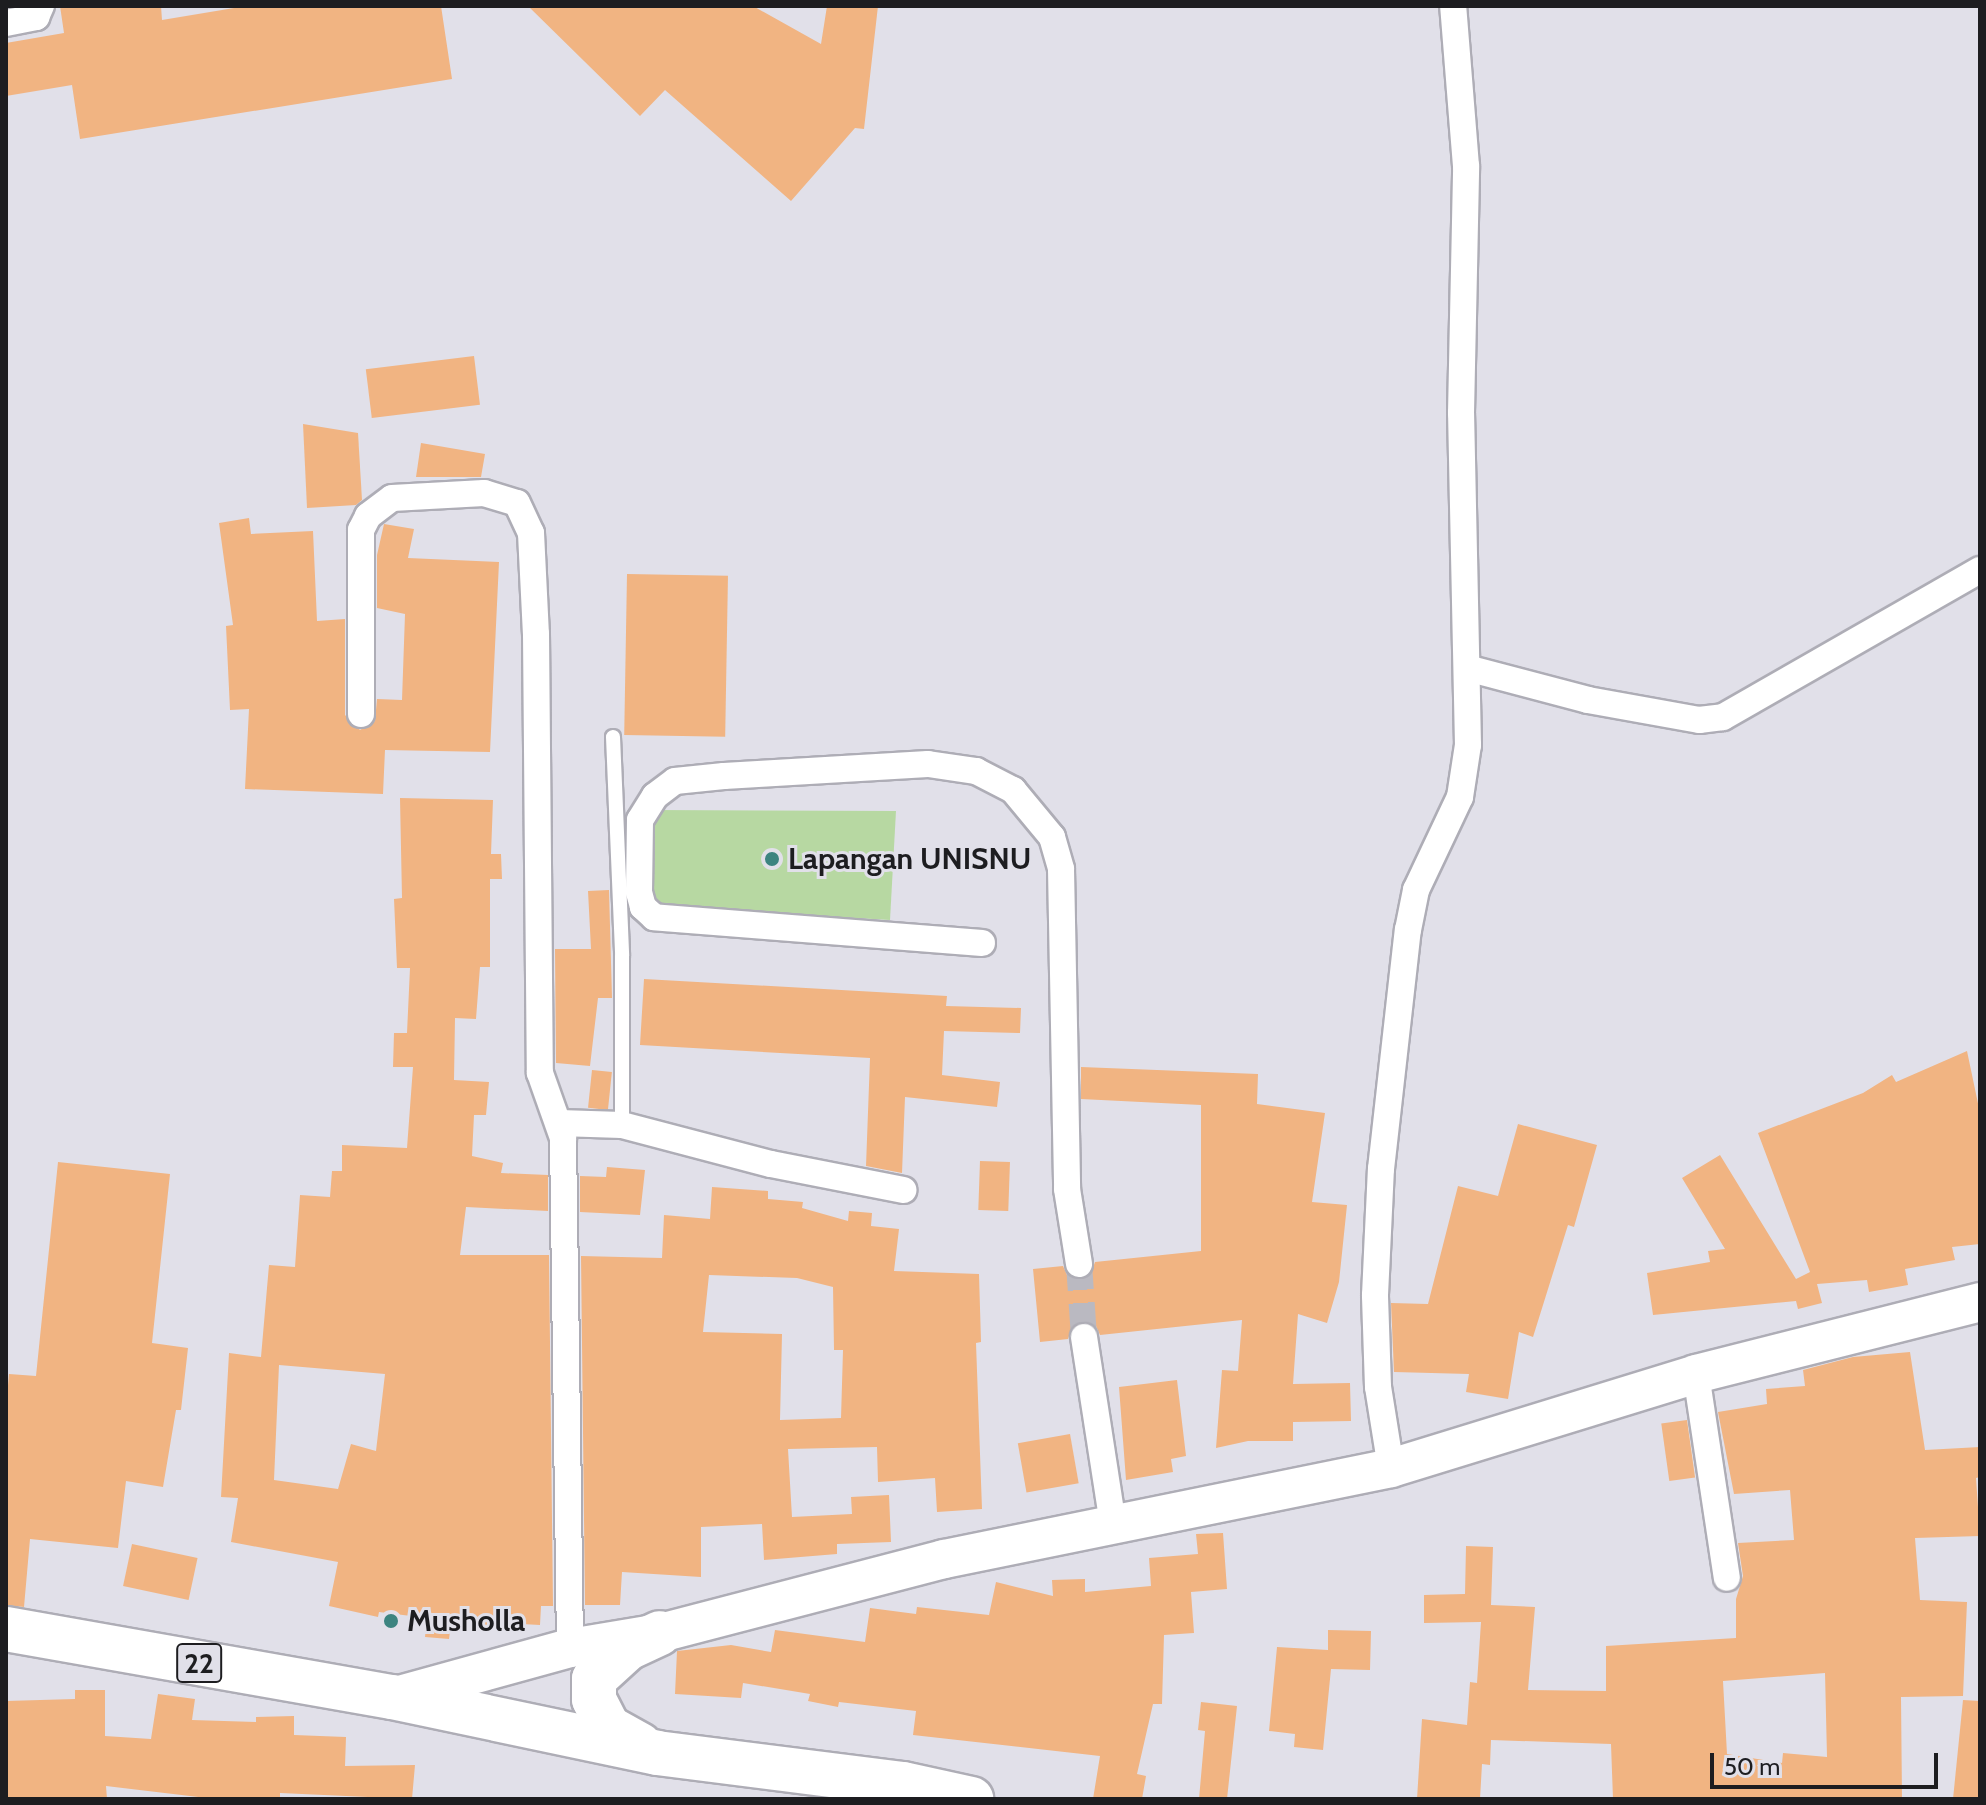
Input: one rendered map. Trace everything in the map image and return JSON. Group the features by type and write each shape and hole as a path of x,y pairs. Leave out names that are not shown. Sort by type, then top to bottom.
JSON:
{"highway":[{"name":"22","path":"6,1629 392,1697 657,1753 945,1796"},
{"path":"657,1753 608,1727 594,1699 594,1679 628,1648 660,1633"}],"main road":[{"path":"392,1697 570,1648 660,1633 944,1559 1391,1468 1696,1374 1980,1302"}],"street":[{"path":"6,23 36,17 41,6"},
{"path":"1391,1468 1377,1372 1381,1169 1408,930 1416,890 1460,797 1468,745 1461,413 1466,166 1453,6"},
{"path":"361,714 361,530 368,516 392,498 484,493 517,503 531,533 536,634 540,1073 563,1138 570,1648"},
{"path":"1467,668 1588,700 1699,720 1723,717 1980,570"},
{"path":"982,943 654,917 643,907 639,892 640,820 655,796 675,781 724,776 928,764 976,771 1013,790 1052,837 1061,869 1067,1189 1079,1264"},
{"path":"559,1123 622,1125 771,1164 903,1190"},
{"path":"1084,1337 1113,1524"},
{"path":"1696,1374 1727,1578"}],"lane":[{"path":"613,737 622,956 622,1125"}],"green space":[{"name":"Lapangan UNISNU","path":"649,810 896,811 890,920 650,906"}],"building":[{"path":"60,6 161,6 162,20 246,6 441,6 452,79 80,139 72,85 6,96 6,43 64,33"},
{"path":"528,6 753,6 821,44 827,6 878,6 864,129 855,128 791,201 665,90 640,116"},
{"path":"474,356 480,405 372,418 366,369"},
{"path":"303,424 358,433 362,500 356,505 307,508"},
{"path":"421,443 485,454 481,477 416,477"},
{"path":"249,518 251,534 313,531 317,621 345,619 345,715 360,730 375,721 377,699 402,700 405,614 377,608 377,555 384,524 414,529 408,558 499,562 490,752 385,750 383,794 245,789 249,709 230,710 226,626 233,625 219,523"},
{"path":"627,574 728,576 725,737 624,735"},
{"path":"400,798 493,800 491,854 501,854 502,879 490,879 490,967 480,967 476,1019 455,1018 454,1080 489,1082 486,1115 474,1115 472,1156 503,1163 501,1173 548,1175 548,1211 466,1207 460,1255 549,1255 553,1606 541,1606 540,1625 501,1623 501,1630 450,1631 449,1639 425,1637 427,1618 379,1612 378,1617 329,1606 338,1562 231,1542 238,1498 221,1497 229,1353 261,1357 269,1265 295,1267 300,1195 330,1197 332,1171 342,1171 342,1145 407,1148 413,1067 393,1067 394,1033 407,1033 410,968 397,968 394,899 402,898","holes":["279,1365 385,1374 376,1451 351,1444 338,1489 274,1480"]},
{"path":"609,890 612,998 598,998 590,1066 556,1063 555,949 591,949 588,891"},
{"path":"644,979 947,996 946,1006 1021,1008 1020,1033 944,1031 942,1075 1000,1082 997,1107 905,1097 902,1173 866,1166 870,1058 640,1045"},
{"path":"1967,1051 1980,1113 1980,1244 1952,1247 1955,1260 1905,1269 1908,1285 1869,1292 1867,1280 1817,1284 1822,1303 1798,1309 1796,1301 1653,1315 1647,1273 1710,1262 1708,1251 1725,1249 1682,1178 1720,1155 1796,1279 1810,1272 1758,1133 1863,1093 1892,1075 1896,1082"},
{"path":"1081,1067 1258,1074 1257,1104 1325,1113 1312,1202 1347,1205 1339,1282 1327,1323 1298,1314 1293,1384 1350,1383 1351,1421 1293,1422 1293,1441 1248,1441 1216,1448 1222,1370 1238,1371 1242,1320 1100,1335 1096,1326 1082,1321 1073,1325 1068,1339 1040,1342 1033,1269 1063,1266 1067,1275 1081,1280 1090,1276 1095,1262 1201,1251 1201,1105 1081,1099"},
{"path":"592,1070 612,1072 608,1110 588,1108"},
{"path":"1518,1124 1597,1145 1574,1227 1568,1225 1533,1337 1519,1332 1508,1399 1466,1392 1469,1374 1394,1372 1391,1303 1428,1304 1458,1186 1498,1196"},
{"path":"980,1161 1010,1162 1008,1211 978,1210"},
{"path":"58,1162 170,1174 152,1343 188,1348 181,1410 176,1410 163,1487 126,1481 118,1548 30,1539 24,1607 6,1605 6,1408 9,1374 36,1376"},
{"path":"607,1167 645,1170 640,1215 580,1212 580,1176 606,1177"},
{"path":"712,1187 768,1191 768,1199 803,1202 802,1208 848,1221 849,1211 872,1213 871,1226 899,1229 894,1271 979,1274 981,1342 976,1343 982,1509 937,1512 935,1478 878,1482 877,1447 788,1449 792,1517 852,1514 851,1497 889,1495 891,1542 837,1544 837,1554 764,1560 762,1524 701,1527 701,1577 622,1572 620,1605 585,1605 581,1256 662,1258 664,1215 710,1219","holes":["709,1275 797,1278 833,1287 834,1350 843,1350 841,1418 780,1420 782,1334 703,1332"]},
{"path":"1910,1352 1925,1450 1980,1447 1980,1477 1976,1478 1980,1536 1915,1538 1920,1600 1967,1602 1963,1696 1901,1697 1902,1799 1613,1799 1611,1744 1491,1740 1490,1765 1482,1764 1480,1799 1417,1799 1422,1719 1467,1725 1470,1682 1477,1683 1481,1622 1424,1623 1424,1595 1465,1594 1466,1546 1493,1547 1491,1605 1535,1607 1528,1690 1606,1691 1606,1646 1736,1638 1736,1599 1743,1576 1738,1543 1794,1540 1790,1490 1734,1494 1718,1412 1767,1404 1766,1389 1805,1386 1803,1370 1853,1357","holes":["1825,1673 1827,1757 1783,1753 1782,1763 1727,1754 1723,1681"]},
{"path":"1177,1380 1186,1456 1171,1459 1173,1472 1126,1480 1119,1387"},
{"path":"1687,1420 1695,1477 1669,1481 1661,1424"},
{"path":"1070,1434 1079,1483 1026,1492 1018,1443"},
{"path":"1223,1533 1227,1589 1191,1592 1194,1633 1164,1635 1162,1704 1153,1704 1137,1774 1146,1776 1142,1799 1093,1799 1100,1756 913,1735 916,1711 839,1702 838,1707 808,1701 810,1694 743,1683 741,1698 675,1694 677,1651 731,1645 771,1652 775,1630 865,1642 870,1608 916,1614 917,1607 989,1615 996,1582 1053,1596 1052,1580 1085,1579 1085,1592 1151,1586 1149,1558 1198,1554 1196,1534"},
{"path":"132,1544 198,1558 189,1600 123,1586"},
{"path":"1328,1630 1371,1631 1370,1670 1331,1669 1323,1750 1294,1747 1295,1734 1269,1731 1277,1647 1328,1650"},
{"path":"75,1690 105,1690 105,1736 151,1739 158,1694 195,1699 192,1720 256,1722 256,1717 294,1716 294,1735 346,1737 345,1766 415,1765 412,1799 280,1793 280,1799 215,1799 106,1786 107,1799 6,1799 6,1701 75,1699"},
{"path":"1963,1700 1980,1701 1980,1799 1953,1799"},
{"path":"1201,1702 1237,1706 1227,1799 1199,1799 1205,1731 1198,1730"}],"tunnel":[{"path":"1079,1264 1084,1337"}],"place":[{"name":"Lapangan UNISNU","path":"772,859"},
{"name":"Musholla","path":"391,1621"}]}
